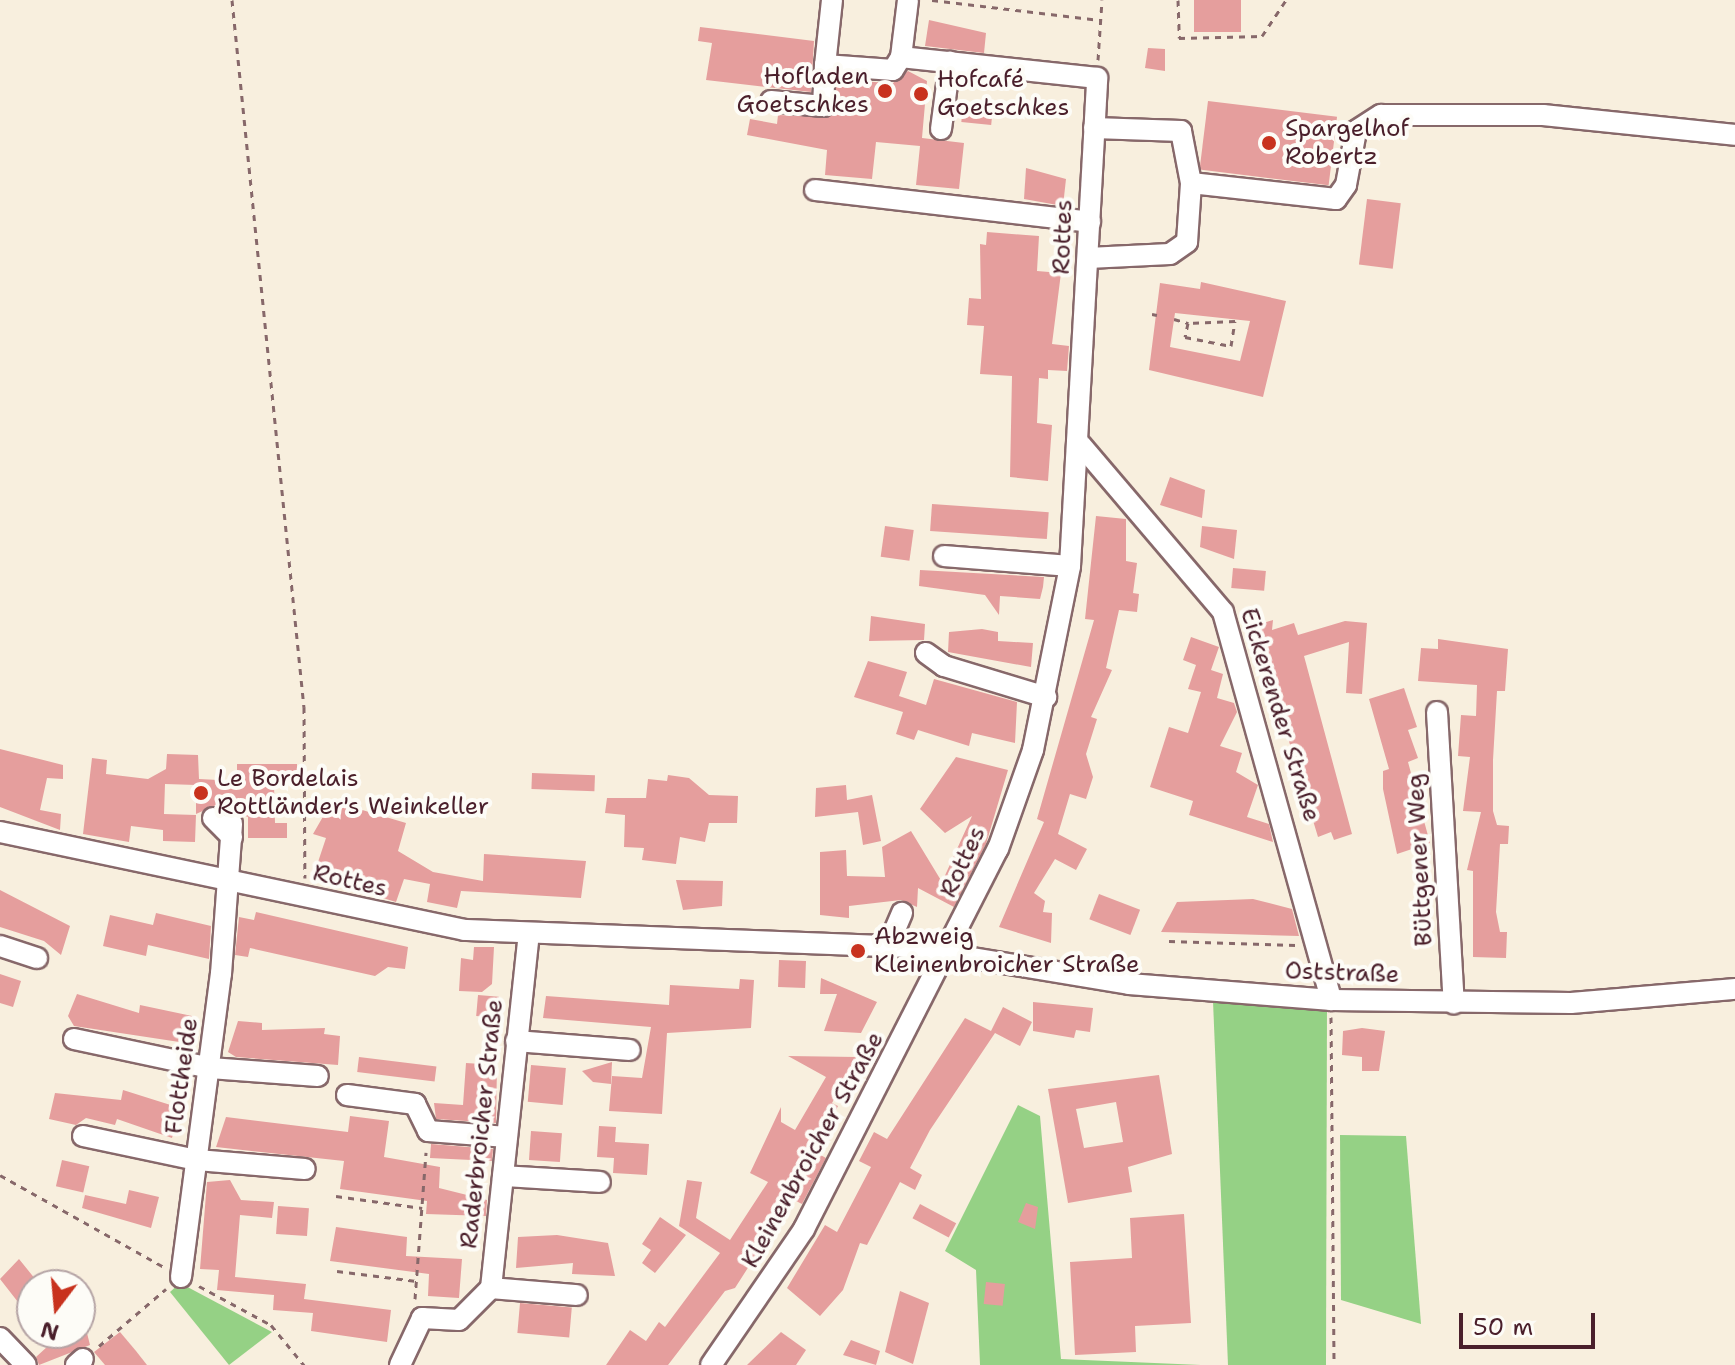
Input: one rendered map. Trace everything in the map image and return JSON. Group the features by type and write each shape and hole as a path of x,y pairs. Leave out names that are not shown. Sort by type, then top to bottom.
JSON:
{"street":[{"path":"771,101 823,106 832,0"},
{"path":"825,65 893,70 901,57 908,0"},
{"path":"901,57 1097,78"},
{"path":"941,129 950,62"},
{"name":"Rottes","path":"0,832 437,926 529,935 888,946 948,953 1009,825 1046,697 1070,566 1081,445 1097,78"},
{"path":"1191,183 1336,199 1347,182 1356,131 1381,115 1543,115 1735,135"},
{"path":"1088,258 1170,254 1187,242 1191,183 1181,131 1094,128"},
{"path":"815,190 1090,222"},
{"name":"Eickerender Straße","path":"1081,445 1223,612 1331,1000"},
{"path":"944,556 1070,566"},
{"path":"926,653 944,666 1046,697"},
{"name":"Büttgener Weg","path":"1437,712 1454,1004"},
{"name":"Flottheide","path":"181,1277 210,1068 231,882 226,826"},
{"path":"888,946 902,913"},
{"name":"Raderbroicher Straße","path":"491,1288 529,935"},
{"path":"0,946 37,958"},
{"name":"Oststraße","path":"948,953 1129,984 1331,1000 1454,1004 1571,1003 1735,989"},
{"name":"Kleinenbroicher Straße","path":"711,1365 804,1229 948,953"},
{"path":"74,1039 210,1068 318,1076"},
{"path":"516,1041 630,1050"},
{"path":"347,1095 415,1104 428,1131 507,1137"},
{"path":"83,1136 197,1160 305,1169"},
{"path":"503,1176 600,1182"},
{"path":"400,1365 422,1318 459,1320 471,1313 491,1288 577,1295"},
{"path":"0,1338 26,1365"}],"path":[{"path":"232,0 304,707 305,898"},
{"path":"932,0 1100,20"},
{"path":"1097,78 1102,0"},
{"path":"1178,0 1179,38 1262,36 1286,0"},
{"path":"1174,319 1188,323 1235,321 1231,346 1185,337 1188,323"},
{"path":"1169,941 1316,946"},
{"path":"1331,1000 1334,1365"},
{"path":"422,1318 416,1281 428,1131"},
{"path":"0,1175 271,1325 304,1365"},
{"path":"336,1196 422,1208"},
{"path":"337,1271 416,1281"},
{"path":"80,1362 181,1277"}],"green space":[{"path":"1213,1001 1327,1005 1326,1365 1228,1365"},
{"path":"1018,1105 1040,1116 1061,1359 1201,1365 980,1365 976,1270 945,1251"},
{"path":"1340,1135 1406,1136 1421,1324 1341,1300"},
{"path":"180,1283 272,1332 229,1365 170,1292"}],"building":[{"path":"1194,0 1241,0 1241,32 1194,32"},
{"path":"929,20 986,33 984,53 925,46"},
{"path":"700,27 814,41 811,92 706,80 712,43 698,41"},
{"path":"1148,48 1165,49 1165,71 1145,68"},
{"path":"908,71 927,81 922,138 964,143 959,189 916,185 920,146 876,142 872,179 825,175 827,150 747,135 750,119 777,124 778,115 829,117 837,80 893,83"},
{"name":"Spargelhof Robertz","path":"1208,101 1337,117 1329,185 1200,169"},
{"path":"963,106 993,109 991,125 961,122"},
{"path":"1026,168 1066,179 1063,206 1024,199"},
{"path":"1367,199 1401,203 1393,269 1359,265"},
{"path":"987,232 1039,236 1037,271 1061,273 1052,344 1069,346 1067,371 1048,370 1048,379 1039,378 1037,423 1052,425 1048,481 1010,477 1012,376 980,374 984,326 967,325 969,298 981,299 980,244 986,245"},
{"path":"1201,282 1286,301 1263,397 1149,370 1160,283 1200,289","holes":["1175,313 1250,321 1240,361 1170,347"]},
{"path":"1170,477 1205,490 1202,518 1160,505"},
{"path":"932,504 1049,512 1047,539 930,531"},
{"path":"1096,516 1126,519 1126,561 1137,563 1133,593 1139,594 1137,612 1119,610 1106,668 1112,670 1091,717 1097,719 1086,754 1093,777 1086,799 1070,794 1058,834 1087,849 1076,870 1055,859 1034,893 1045,901 1043,912 1052,913 1051,943 999,927 1044,822 1037,819 1094,620 1085,619"},
{"path":"885,526 914,530 909,561 881,557"},
{"path":"1202,526 1237,530 1234,559 1200,547"},
{"path":"1233,568 1266,571 1264,591 1231,588"},
{"path":"920,570 1044,577 1040,599 1000,596 999,615 985,595 919,586"},
{"path":"871,616 925,624 924,640 869,641"},
{"path":"1273,620 1272,630 1294,623 1298,635 1345,621 1367,623 1362,694 1346,693 1349,642 1304,656 1352,834 1334,840 1331,832 1318,837 1254,626"},
{"path":"982,629 998,632 998,641 1033,643 1031,667 948,652 949,632"},
{"path":"1191,637 1219,647 1211,670 1223,674 1217,698 1234,703 1237,712 1220,746 1242,753 1236,772 1258,785 1247,817 1269,824 1273,842 1189,815 1193,801 1150,787 1169,727 1188,733 1201,692 1188,689 1196,665 1183,660"},
{"path":"1438,639 1508,649 1505,691 1497,691 1493,760 1493,811 1497,825 1509,826 1508,844 1500,844 1496,912 1500,932 1507,932 1506,958 1473,957 1473,871 1467,870 1481,812 1463,811 1470,757 1458,756 1461,715 1476,716 1477,685 1418,681 1421,648 1438,649"},
{"path":"868,661 907,672 899,696 926,705 934,679 1017,702 1015,743 972,733 969,746 918,730 914,740 896,734 903,712 854,697"},
{"path":"1404,688 1417,727 1408,730 1418,758 1408,762 1430,843 1397,854 1383,789 1383,771 1389,769 1369,699"},
{"path":"0,749 63,765 63,779 47,778 40,810 61,814 60,830 0,807"},
{"path":"167,754 198,755 199,779 237,781 237,764 297,764 297,784 274,784 275,823 287,823 287,838 248,838 248,817 216,805 196,814 196,785 165,784 164,814 196,815 195,842 163,841 163,830 131,826 129,842 83,834 92,758 107,760 106,774 148,779 166,769"},
{"path":"956,757 1008,770 986,844 954,907 918,888 917,907 901,900 849,906 849,918 820,915 820,852 846,850 847,876 885,877 882,847 911,831 942,882 972,816 945,833 920,809"},
{"path":"532,773 595,775 594,791 531,789"},
{"path":"668,775 689,778 709,795 738,796 737,823 709,823 705,842 680,837 676,864 642,860 644,848 624,847 625,815 605,813 607,798 646,798 648,779 667,781"},
{"path":"846,785 847,800 872,795 881,841 863,845 858,812 815,817 816,788"},
{"path":"332,801 406,823 398,851 433,872 483,881 484,854 586,861 581,898 461,891 457,908 427,902 430,884 404,879 396,902 313,877 326,838 313,834"},
{"path":"676,880 723,881 722,906 683,910"},
{"path":"0,890 70,926 61,955 44,941 0,927"},
{"path":"1099,894 1140,910 1130,935 1089,919"},
{"path":"1253,899 1292,909 1299,936 1161,932 1177,902"},
{"path":"256,912 408,947 405,969 388,967 375,976 250,948 248,957 235,955 239,917 254,920"},
{"path":"156,913 211,926 209,959 148,945 146,956 103,946 110,915 153,925"},
{"path":"474,947 494,947 492,984 482,992 459,991 461,958 473,960"},
{"path":"779,960 806,961 805,988 778,987"},
{"path":"0,974 21,981 13,1007 0,1003"},
{"path":"821,978 877,1002 861,1033 824,1031 837,994 820,994"},
{"path":"740,979 754,980 751,1028 667,1033 662,1114 609,1111 612,1076 642,1078 651,1027 543,1018 546,996 669,1005 670,985 739,989"},
{"path":"77,994 139,1013 140,1005 192,1016 186,1043 74,1026 68,1016"},
{"path":"478,995 499,997 497,1018 476,1016"},
{"path":"1033,1002 1093,1008 1090,1032 1076,1030 1074,1038 1033,1031"},
{"path":"1003,1007 1032,1022 1020,1046 995,1033 930,1130 910,1168 922,1175 915,1190 900,1182 867,1245 860,1243 843,1290 820,1316 787,1288 825,1225 837,1232 871,1167 859,1161 874,1132 887,1139 965,1018 991,1031"},
{"path":"238,1021 262,1023 262,1030 325,1028 324,1034 340,1036 338,1065 236,1057 228,1052"},
{"path":"1362,1028 1385,1031 1379,1071 1362,1071 1362,1057 1342,1055 1343,1031"},
{"path":"788,1056 857,1057 832,1103 838,1106 815,1152 826,1158 802,1204 792,1199 735,1288 725,1291 668,1365 606,1365 630,1330 646,1341 659,1322 665,1327 720,1253 679,1226 687,1180 702,1182 696,1218 730,1240 768,1182 750,1173 781,1107 781,1122 795,1130 826,1077"},
{"path":"359,1057 436,1067 435,1081 357,1072"},
{"path":"612,1062 611,1084 593,1082 582,1071"},
{"path":"466,1063 497,1065 496,1123 436,1119 434,1103 463,1105"},
{"path":"531,1065 566,1068 563,1105 528,1102"},
{"path":"1159,1075 1172,1154 1128,1167 1132,1192 1068,1203 1048,1089","holes":["1116,1102 1123,1142 1084,1148 1076,1109"]},
{"path":"123,1090 180,1108 172,1138 117,1119 115,1125 86,1118 76,1125 49,1119 55,1093 121,1100"},
{"path":"350,1116 389,1121 384,1157 440,1167 439,1188 487,1200 486,1216 426,1214 427,1201 340,1189 344,1161 216,1147 226,1117 348,1132"},
{"path":"599,1126 616,1127 615,1142 649,1144 647,1175 613,1173 614,1158 597,1157"},
{"path":"531,1131 562,1133 560,1162 529,1160"},
{"path":"431,1144 493,1149 492,1161 430,1158"},
{"path":"62,1160 89,1166 83,1193 56,1186"},
{"path":"230,1180 241,1200 274,1202 272,1218 240,1215 235,1277 306,1284 304,1299 391,1310 387,1342 311,1331 313,1313 273,1310 274,1295 217,1290 219,1270 200,1269 207,1182"},
{"path":"129,1190 159,1197 151,1228 82,1208 85,1195 126,1204"},
{"path":"1026,1203 1038,1207 1035,1229 1018,1222"},
{"path":"920,1204 956,1223 949,1237 912,1218"},
{"path":"278,1206 309,1208 307,1236 276,1234"},
{"path":"1184,1214 1191,1323 1135,1326 1136,1352 1075,1355 1070,1262 1132,1258 1130,1218"},
{"path":"660,1217 686,1235 655,1273 642,1263 651,1250 642,1244"},
{"path":"336,1227 407,1237 406,1256 462,1259 459,1298 428,1296 429,1274 330,1261"},
{"path":"557,1235 608,1243 615,1276 572,1274 573,1263 516,1268 518,1237"},
{"path":"19,1259 27,1269 16,1269 16,1300 0,1279"},
{"path":"986,1282 1005,1284 1003,1306 984,1304"},
{"path":"900,1291 929,1303 913,1364 885,1352"},
{"path":"520,1303 572,1308 569,1337 517,1333"},
{"path":"120,1332 147,1365 105,1365 94,1352"},
{"path":"781,1332 806,1350 796,1365 747,1365"},
{"path":"851,1340 880,1351 876,1365 843,1355"},
{"path":"45,1349 80,1349 39,1365 36,1357"}],"place":[{"name":"Hofladen Goetschkes","path":"885,91"},
{"name":"Hofcafé Goetschkes","path":"921,94"},
{"name":"Spargelhof Robertz","path":"1269,143"},
{"name":"Le Bordelais Rottländer's Weinkeller","path":"201,793"},
{"name":"Abzweig Kleinenbroicher Straße","path":"858,951"}]}
